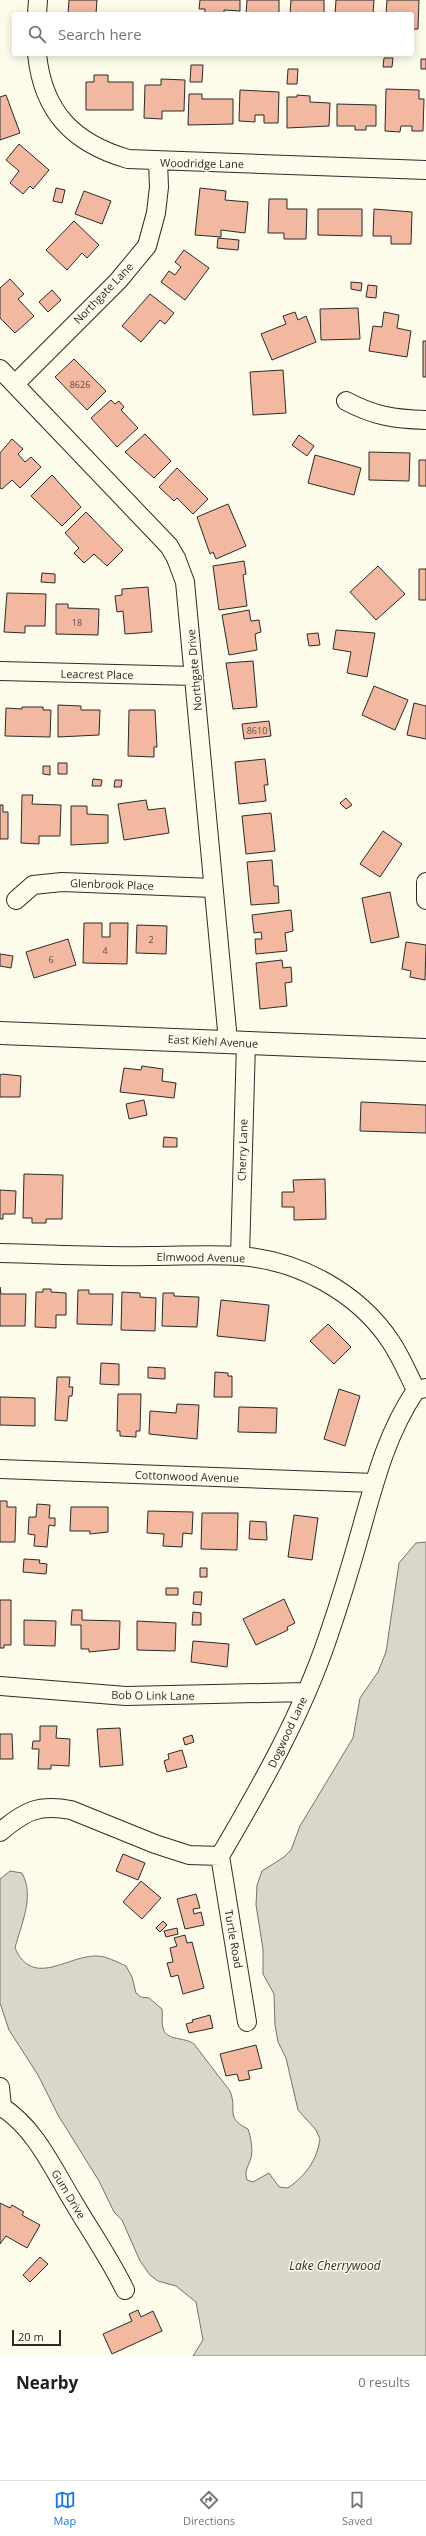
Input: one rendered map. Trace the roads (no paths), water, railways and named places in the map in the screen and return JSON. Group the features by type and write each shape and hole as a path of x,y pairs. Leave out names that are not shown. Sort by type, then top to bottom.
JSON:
{"main road":[{"name":"East Kiehl Avenue","path":"0,1033 426,1050"}],"street":[{"path":"37,12 38,0"},
{"name":"Woodridge Lane","path":"37,56 42,87 48,99 64,122 80,138 114,155 128,159 158,161 426,170"},
{"name":"Northgate Lane","path":"15,384 118,281 147,246 156,213 159,187 158,161"},
{"name":"Northgate Drive","path":"0,369 169,546 176,558 185,582 188,599 213,888 237,1042"},
{"path":"346,401 368,413 393,419 426,420"},
{"name":"Leacrest Place","path":"0,671 194,676"},
{"name":"Glenbrook Place","path":"16,900 32,885 62,882 213,888"},
{"path":"426,882 426,900"},
{"name":"Cherry Lane","path":"237,1042 240,1256"},
{"name":"Elmwood Avenue","path":"0,1253 240,1256 284,1263 320,1280 354,1300 391,1341 421,1389"},
{"name":"Dogwood Lane","path":"220,1856 260,1787 306,1692 328,1638 390,1434 421,1389"},
{"name":"Cottonwood Avenue","path":"0,1469 374,1483"},
{"name":"Bob O Link Lane","path":"0,1686 126,1696 306,1692"},
{"path":"0,1832 36,1808 57,1808 106,1823 155,1844 189,1855 220,1856"},
{"name":"Turtle Road","path":"220,1856 247,2022"},
{"name":"Gum Drive","path":"0,2087 1,2107 18,2117 44,2151 108,2256 125,2290"}],"water":[{"name":"Lake Cherrywood","path":"426,1542 426,2356 193,2356 203,2340 196,2302 176,2286 158,2281 150,2275 140,2261 122,2220 114,2212 99,2181 58,2115 38,2075 9,2030 0,2003 0,1879 10,1871 22,1873 26,1882 26,1910 15,1948 23,1960 31,1966 41,1968 52,1967 86,1957 100,1956 126,1966 132,1977 136,1993 141,1997 149,1998 162,2009 162,2023 165,2032 172,2037 186,2040 194,2044 230,2091 234,2117 236,2121 248,2129 251,2140 252,2155 246,2171 247,2180 253,2182 269,2173 279,2187 288,2188 305,2173 313,2161 320,2139 316,2130 298,2110 286,2058 278,2042 275,2025 274,1994 263,1974 263,1949 256,1905 257,1885 262,1871 284,1857 291,1850 300,1826 353,1738 360,1698 378,1672 386,1652 399,1563 416,1543"}]}
